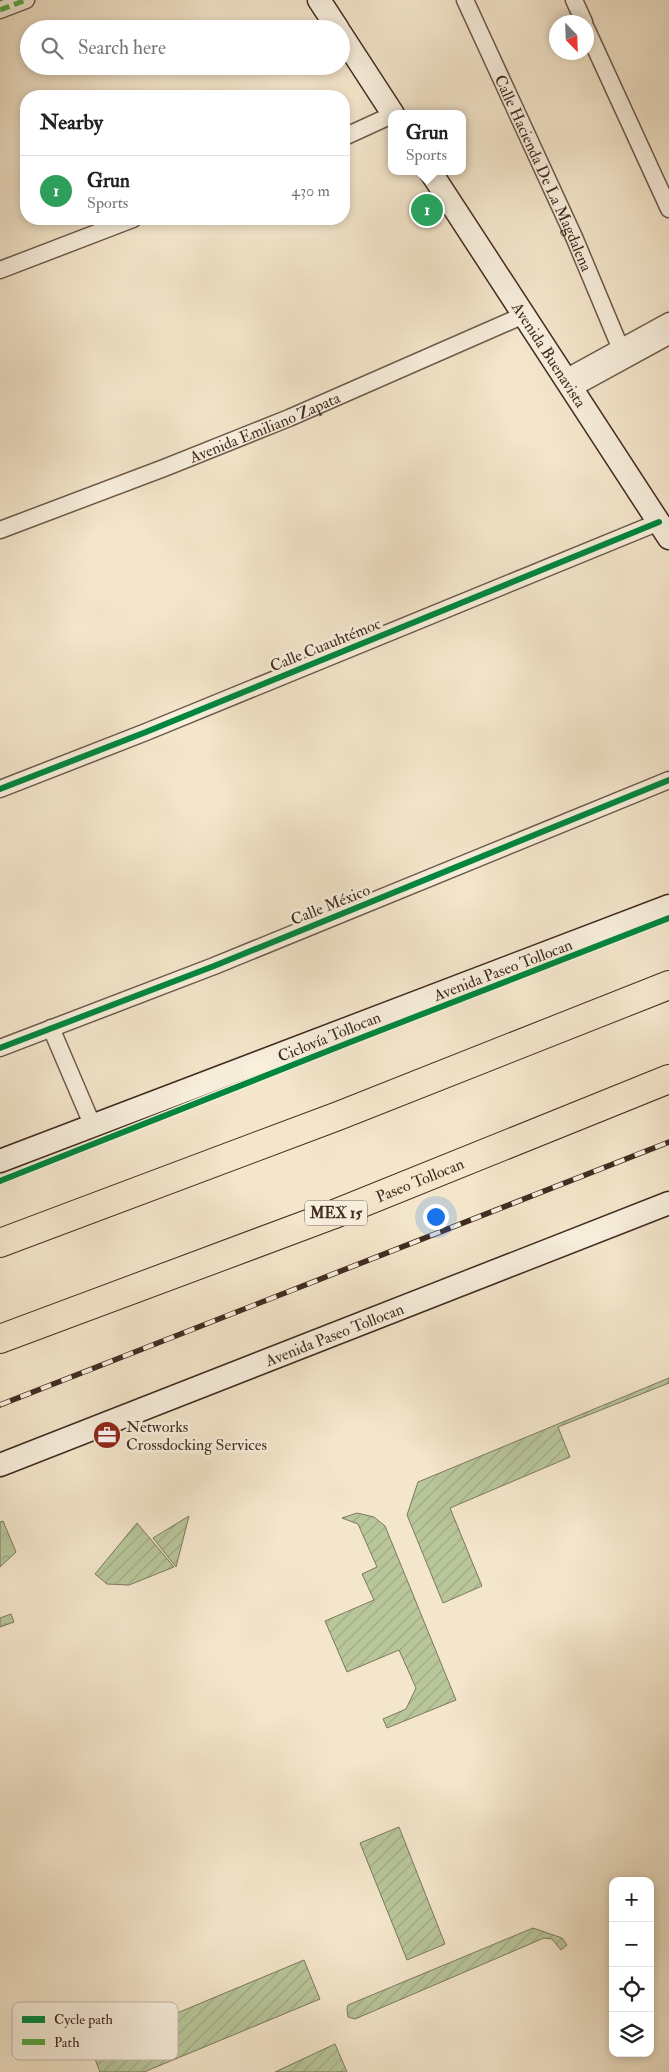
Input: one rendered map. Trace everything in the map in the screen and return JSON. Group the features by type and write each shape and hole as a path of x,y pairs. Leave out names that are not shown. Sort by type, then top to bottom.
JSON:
{"highway":[{"path":"0,1244 338,1116 669,985"},
{"name":"Paseo Tollocan","path":"0,1339 332,1215 669,1079"}],"main road":[{"path":"319,0 332,20"},
{"path":"350,48 389,110"},
{"name":"Avenida Buenavista","path":"433,175 664,530"},
{"name":"Avenida Paseo Tollocan","path":"0,1161 92,1124 471,983 669,906"},
{"name":"Avenida Paseo Tollocan","path":"0,1465 669,1203"}],"street":[{"path":"0,10 26,0"},
{"name":"Calle Hacienda De La Magdalena","path":"465,0 574,237 620,347"},
{"path":"574,0 581,15"},
{"path":"594,45 669,209"},
{"path":"350,133 388,116"},
{"path":"0,270 118,225"},
{"name":"Avenida Emiliano Zapata","path":"0,530 155,472 289,418 524,315"},
{"path":"568,383 620,347 669,321"},
{"path":"568,383 669,336"},
{"name":"Calle Cuauhtémoc","path":"0,789 664,530"},
{"name":"Calle México","path":"0,1048 214,966 669,780"},
{"path":"51,1028 92,1124"}],"green space":[{"path":"669,1378 669,1383 558,1427 570,1457 450,1508 482,1586 443,1603 407,1515 418,1482"},
{"path":"357,1513 374,1517 385,1526 456,1700 387,1728 383,1719 406,1709 416,1688 399,1650 347,1672 325,1621 374,1600 362,1574 377,1567 358,1524 342,1518"},
{"path":"189,1516 176,1567 153,1538"},
{"path":"3,1521 16,1552 0,1567 0,1522"},
{"path":"137,1523 174,1567 129,1585 107,1584 95,1574"},
{"path":"11,1614 14,1622 0,1627 0,1618"},
{"path":"399,1827 445,1944 407,1960 360,1843"},
{"path":"533,1928 562,1938 567,1945 561,1950 552,1939 544,1938 355,2019 348,2017 348,2005"},
{"path":"304,1960 320,1999 178,2058 178,2013"},
{"path":"335,2044 347,2072 275,2072"},
{"path":"95,2060 173,2060 144,2072 100,2072"}],"railway":[{"path":"0,1405 669,1142"}],"marked path":[{"path":"0,10 26,0"}],"cycle path":[{"path":"0,789 146,732 659,522"},
{"path":"0,1048 214,966 669,780"},
{"name":"Ciclovía Tollocan","path":"0,1181 669,918"}],"place":[{"name":"Grun","path":"427,210"},
{"name":"Networks Crossdocking Services","path":"107,1435"}]}
